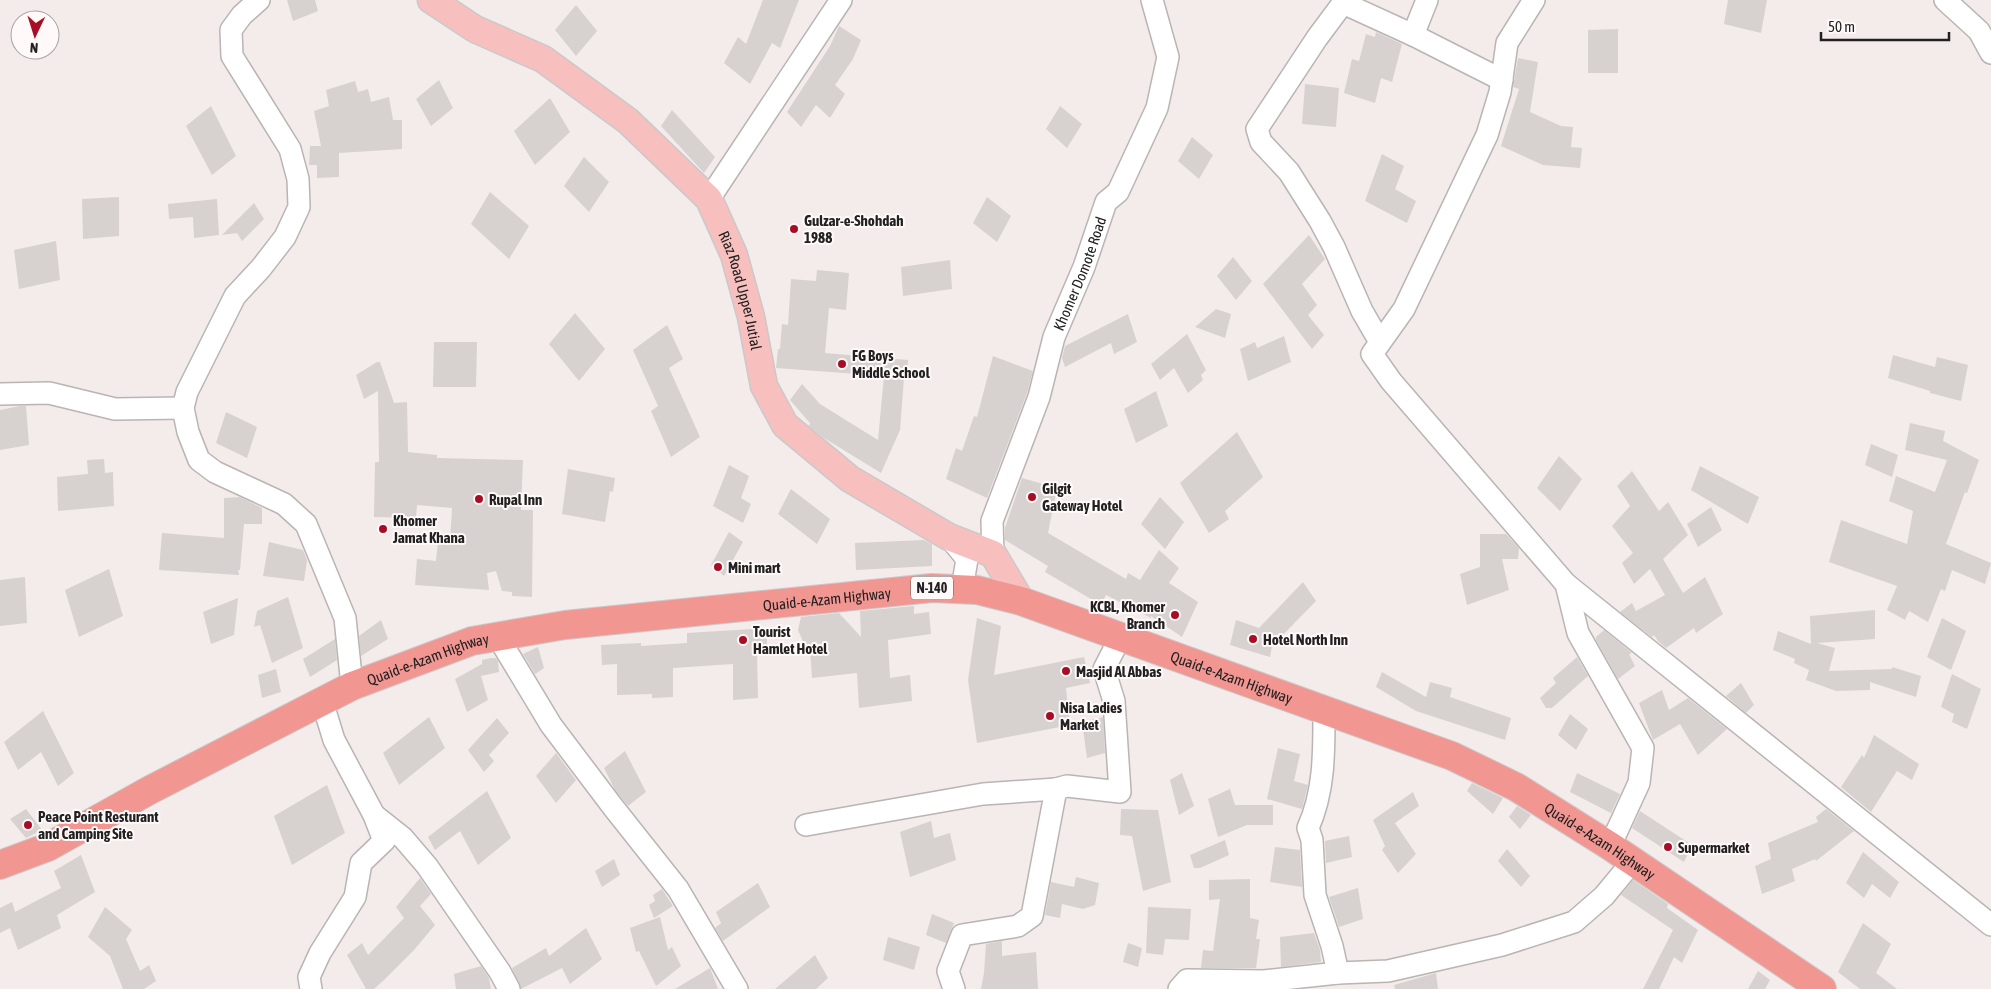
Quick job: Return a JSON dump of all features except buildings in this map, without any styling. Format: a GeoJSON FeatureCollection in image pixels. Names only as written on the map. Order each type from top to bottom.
{"type":"FeatureCollection","features":[{"type":"Feature","properties":{"kind":"highway","name":"Quaid-e-Azam Highway"},"geometry":{"type":"LineString","coordinates":[[0,866],[48,847],[150,790],[352,686],[472,641],[565,626],[750,606],[932,588],[977,590],[1021,601],[1324,709],[1452,756],[1516,786],[1633,861],[1822,989]]}},
{"type":"Feature","properties":{"kind":"main road","name":"Riaz Road Upper Jutial"},"geometry":{"type":"LineString","coordinates":[[431,0],[475,29],[543,59],[628,121],[709,198],[734,255],[751,318],[764,386],[785,425],[850,479],[949,536],[993,554]]}},
{"type":"Feature","properties":{"kind":"main road"},"geometry":{"type":"LineString","coordinates":[[993,554],[1021,601]]}},
{"type":"Feature","properties":{"kind":"street"},"geometry":{"type":"LineString","coordinates":[[259,0],[242,15],[231,30],[232,56],[290,149],[298,179],[299,207],[285,238],[261,268],[234,296],[187,392],[183,408],[188,432],[199,460],[215,472],[284,504],[306,524],[345,618],[352,686]]}},
{"type":"Feature","properties":{"kind":"street"},"geometry":{"type":"LineString","coordinates":[[709,198],[841,0]]}},
{"type":"Feature","properties":{"kind":"street","name":"Khomer Domote Road"},"geometry":{"type":"LineString","coordinates":[[993,554],[992,522],[1038,397],[1054,337],[1084,267],[1106,202],[1118,192],[1157,108],[1168,57],[1152,0]]}},
{"type":"Feature","properties":{"kind":"street"},"geometry":{"type":"LineString","coordinates":[[1413,35],[1427,0]]}},
{"type":"Feature","properties":{"kind":"street"},"geometry":{"type":"LineString","coordinates":[[1534,0],[1507,43],[1502,80],[1487,135],[1404,310],[1372,354],[1391,381],[1566,584],[1991,925]]}},
{"type":"Feature","properties":{"kind":"street"},"geometry":{"type":"LineString","coordinates":[[1945,0],[1979,31],[1991,53]]}},
{"type":"Feature","properties":{"kind":"street"},"geometry":{"type":"LineString","coordinates":[[1380,342],[1362,311],[1334,247],[1320,222],[1289,172],[1262,142],[1257,129],[1317,38],[1343,3],[1413,35],[1502,80]]}},
{"type":"Feature","properties":{"kind":"street"},"geometry":{"type":"LineString","coordinates":[[0,394],[49,393],[116,409],[183,408]]}},
{"type":"Feature","properties":{"kind":"street"},"geometry":{"type":"LineString","coordinates":[[949,536],[967,559],[962,589]]}},
{"type":"Feature","properties":{"kind":"street"},"geometry":{"type":"LineString","coordinates":[[1566,584],[1578,633],[1643,748],[1639,783],[1610,846]]}},
{"type":"Feature","properties":{"kind":"street"},"geometry":{"type":"LineString","coordinates":[[498,636],[551,725],[678,889],[738,989]]}},
{"type":"Feature","properties":{"kind":"street"},"geometry":{"type":"LineString","coordinates":[[806,825],[983,794],[1056,789],[1067,786],[1120,792],[1114,701],[1104,669],[1121,636]]}},
{"type":"Feature","properties":{"kind":"street"},"geometry":{"type":"LineString","coordinates":[[311,989],[309,977],[320,953],[355,897],[361,863],[384,841],[374,815],[334,740],[322,701]]}},
{"type":"Feature","properties":{"kind":"street"},"geometry":{"type":"LineString","coordinates":[[1324,709],[1324,765],[1317,808],[1308,828],[1312,840],[1315,895],[1332,946],[1338,973]]}},
{"type":"Feature","properties":{"kind":"street"},"geometry":{"type":"LineString","coordinates":[[954,989],[948,971],[962,936],[1018,926],[1032,916],[1056,789]]}},
{"type":"Feature","properties":{"kind":"street"},"geometry":{"type":"LineString","coordinates":[[374,815],[403,838],[427,866],[495,965],[509,989]]}},
{"type":"Feature","properties":{"kind":"street"},"geometry":{"type":"LineString","coordinates":[[1179,989],[1187,980],[1264,981],[1338,973],[1388,972],[1502,945],[1574,922],[1604,896],[1633,861]]}},
{"type":"Feature","properties":{"kind":"place","name":"Gulzar-e-Shohdah 1988"},"geometry":{"type":"Point","coordinates":[794,229]}},
{"type":"Feature","properties":{"kind":"place","name":"FG Boys Middle School"},"geometry":{"type":"Point","coordinates":[842,364]}},
{"type":"Feature","properties":{"kind":"place","name":"Gilgit Gateway Hotel"},"geometry":{"type":"Point","coordinates":[1032,497]}},
{"type":"Feature","properties":{"kind":"place","name":"Rupal Inn"},"geometry":{"type":"Point","coordinates":[479,499]}},
{"type":"Feature","properties":{"kind":"place","name":"Khomer Jamat Khana"},"geometry":{"type":"Point","coordinates":[383,529]}},
{"type":"Feature","properties":{"kind":"place","name":"Mini mart"},"geometry":{"type":"Point","coordinates":[718,567]}},
{"type":"Feature","properties":{"kind":"place","name":"KCBL, Khomer Branch"},"geometry":{"type":"Point","coordinates":[1175,615]}},
{"type":"Feature","properties":{"kind":"place","name":"Hotel North Inn"},"geometry":{"type":"Point","coordinates":[1253,639]}},
{"type":"Feature","properties":{"kind":"place","name":"Tourist Hamlet Hotel"},"geometry":{"type":"Point","coordinates":[743,640]}},
{"type":"Feature","properties":{"kind":"place","name":"Masjid Al Abbas"},"geometry":{"type":"Point","coordinates":[1066,671]}},
{"type":"Feature","properties":{"kind":"place","name":"Nisa Ladies Market"},"geometry":{"type":"Point","coordinates":[1050,716]}},
{"type":"Feature","properties":{"kind":"place","name":"Peace Point Resturant and Camping Site"},"geometry":{"type":"Point","coordinates":[28,825]}},
{"type":"Feature","properties":{"kind":"place","name":"Supermarket"},"geometry":{"type":"Point","coordinates":[1668,847]}}]}
